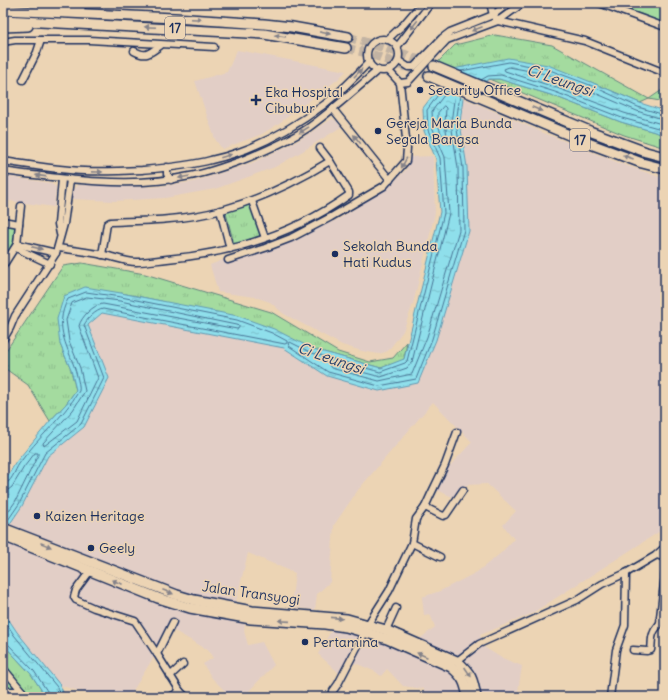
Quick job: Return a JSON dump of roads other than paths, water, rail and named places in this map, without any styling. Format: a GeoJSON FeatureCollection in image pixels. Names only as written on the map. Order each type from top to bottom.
{"type":"FeatureCollection","features":[{"type":"Feature","properties":{"kind":"highway"},"geometry":{"type":"LineString","coordinates":[[38,3],[174,18]]}},
{"type":"Feature","properties":{"kind":"highway","name":"17"},"geometry":{"type":"LineString","coordinates":[[3,10],[174,18],[292,27],[348,37]]}},
{"type":"Feature","properties":{"kind":"highway","name":"17"},"geometry":{"type":"LineString","coordinates":[[3,20],[264,34],[346,48]]}},
{"type":"Feature","properties":{"kind":"highway"},"geometry":{"type":"LineString","coordinates":[[3,27],[92,24]]}},
{"type":"Feature","properties":{"kind":"highway","name":"17"},"geometry":{"type":"LineString","coordinates":[[434,66],[592,132],[646,152],[665,157]]}},
{"type":"Feature","properties":{"kind":"highway","name":"17"},"geometry":{"type":"LineString","coordinates":[[429,76],[588,143],[642,163],[665,169]]}},
{"type":"Feature","properties":{"kind":"highway","name":"Jalan Transyogi"},"geometry":{"type":"LineString","coordinates":[[6,533],[90,571],[158,598],[190,608],[252,619],[348,619],[387,639],[451,667],[465,682],[468,697]]}},
{"type":"Feature","properties":{"kind":"highway","name":"Jalan Transyogi"},"geometry":{"type":"LineString","coordinates":[[6,533],[176,595],[252,611],[310,619]]}},
{"type":"Feature","properties":{"kind":"highway","name":"Jalan Transyogi"},"geometry":{"type":"LineString","coordinates":[[366,628],[386,630],[457,661],[466,668],[473,681],[476,697]]}},
{"type":"Feature","properties":{"kind":"street"},"geometry":{"type":"LineString","coordinates":[[387,40],[404,24],[422,3]]}},
{"type":"Feature","properties":{"kind":"street"},"geometry":{"type":"LineString","coordinates":[[397,47],[432,3]]}},
{"type":"Feature","properties":{"kind":"street"},"geometry":{"type":"LineString","coordinates":[[490,3],[493,15],[498,20],[585,41],[665,73]]}},
{"type":"Feature","properties":{"kind":"street"},"geometry":{"type":"LineString","coordinates":[[399,61],[408,68],[414,67],[442,38],[450,32],[493,15],[509,3]]}},
{"type":"Feature","properties":{"kind":"street"},"geometry":{"type":"LineString","coordinates":[[400,83],[408,82],[447,40],[498,20],[523,3]]}},
{"type":"Feature","properties":{"kind":"street"},"geometry":{"type":"LineString","coordinates":[[602,3],[617,3]]}},
{"type":"Feature","properties":{"kind":"street"},"geometry":{"type":"LineString","coordinates":[[602,3],[665,27]]}},
{"type":"Feature","properties":{"kind":"street"},"geometry":{"type":"LineString","coordinates":[[3,42],[15,40],[89,40],[160,47],[214,47]]}},
{"type":"Feature","properties":{"kind":"street"},"geometry":{"type":"LineString","coordinates":[[23,80],[37,52],[40,40]]}},
{"type":"Feature","properties":{"kind":"street"},"geometry":{"type":"LineString","coordinates":[[378,40],[387,40],[397,47],[399,61],[388,70],[378,70],[369,62],[368,54],[371,46],[378,40]]}},
{"type":"Feature","properties":{"kind":"street"},"geometry":{"type":"LineString","coordinates":[[134,51],[142,55],[146,55],[160,47]]}},
{"type":"Feature","properties":{"kind":"street"},"geometry":{"type":"LineString","coordinates":[[3,161],[40,167],[110,172],[152,169],[212,160],[243,150],[291,127],[324,104],[369,62]]}},
{"type":"Feature","properties":{"kind":"street"},"geometry":{"type":"LineString","coordinates":[[3,171],[70,180],[154,181],[171,180],[215,170],[266,151],[307,129],[333,109],[378,70]]}},
{"type":"Feature","properties":{"kind":"street"},"geometry":{"type":"LineString","coordinates":[[228,260],[291,238],[384,186],[404,165],[407,158],[400,83],[388,70]]}},
{"type":"Feature","properties":{"kind":"street"},"geometry":{"type":"LineString","coordinates":[[333,109],[390,180]]}},
{"type":"Feature","properties":{"kind":"street"},"geometry":{"type":"LineString","coordinates":[[16,246],[102,255],[137,262],[189,257],[230,249],[265,238],[308,220],[349,195],[349,192],[330,161],[320,148]]}},
{"type":"Feature","properties":{"kind":"street"},"geometry":{"type":"LineString","coordinates":[[102,255],[107,224],[110,222],[150,221],[220,210],[252,201],[298,180],[330,161]]}},
{"type":"Feature","properties":{"kind":"street"},"geometry":{"type":"LineString","coordinates":[[167,167],[167,174],[171,180]]}},
{"type":"Feature","properties":{"kind":"street"},"geometry":{"type":"LineString","coordinates":[[152,169],[158,174],[154,181]]}},
{"type":"Feature","properties":{"kind":"street"},"geometry":{"type":"LineString","coordinates":[[60,234],[58,224],[62,179]]}},
{"type":"Feature","properties":{"kind":"street"},"geometry":{"type":"LineString","coordinates":[[3,340],[15,316],[50,264],[57,250],[67,208],[70,180]]}},
{"type":"Feature","properties":{"kind":"street"},"geometry":{"type":"LineString","coordinates":[[252,201],[265,238]]}},
{"type":"Feature","properties":{"kind":"street"},"geometry":{"type":"LineString","coordinates":[[3,266],[16,246],[21,206]]}},
{"type":"Feature","properties":{"kind":"street"},"geometry":{"type":"LineString","coordinates":[[59,207],[67,208]]}},
{"type":"Feature","properties":{"kind":"street"},"geometry":{"type":"LineString","coordinates":[[220,210],[230,249]]}},
{"type":"Feature","properties":{"kind":"street"},"geometry":{"type":"LineString","coordinates":[[3,221],[19,224]]}},
{"type":"Feature","properties":{"kind":"street"},"geometry":{"type":"LineString","coordinates":[[16,246],[50,264]]}},
{"type":"Feature","properties":{"kind":"street"},"geometry":{"type":"LineString","coordinates":[[332,697],[333,691],[366,628],[389,591],[412,543],[416,519],[425,507],[445,465],[457,432]]}},
{"type":"Feature","properties":{"kind":"street"},"geometry":{"type":"LineString","coordinates":[[425,507],[444,516],[462,490]]}},
{"type":"Feature","properties":{"kind":"street"},"geometry":{"type":"LineString","coordinates":[[412,543],[440,557]]}},
{"type":"Feature","properties":{"kind":"street"},"geometry":{"type":"LineString","coordinates":[[457,661],[479,644],[568,605],[609,580],[626,573],[656,555],[665,547]]}},
{"type":"Feature","properties":{"kind":"street"},"geometry":{"type":"LineString","coordinates":[[656,555],[665,558]]}},
{"type":"Feature","properties":{"kind":"street"},"geometry":{"type":"LineString","coordinates":[[90,571],[76,590],[74,596],[76,600],[135,621],[158,654],[180,691],[186,697]]}},
{"type":"Feature","properties":{"kind":"street"},"geometry":{"type":"LineString","coordinates":[[610,697],[616,650],[625,625],[626,573]]}},
{"type":"Feature","properties":{"kind":"street"},"geometry":{"type":"LineString","coordinates":[[633,650],[651,650],[652,634],[655,629],[660,626],[661,621],[660,617],[665,575]]}},
{"type":"Feature","properties":{"kind":"street"},"geometry":{"type":"LineString","coordinates":[[386,630],[396,608]]}},
{"type":"Feature","properties":{"kind":"street"},"geometry":{"type":"LineString","coordinates":[[158,654],[173,622]]}},
{"type":"Feature","properties":{"kind":"street"},"geometry":{"type":"LineString","coordinates":[[170,676],[183,664]]}},
{"type":"Feature","properties":{"kind":"street"},"geometry":{"type":"LineString","coordinates":[[3,668],[23,694]]}},
{"type":"Feature","properties":{"kind":"street"},"geometry":{"type":"LineString","coordinates":[[3,691],[23,694]]}},
{"type":"Feature","properties":{"kind":"street"},"geometry":{"type":"LineString","coordinates":[[170,697],[180,691]]}},
{"type":"Feature","properties":{"kind":"water","name":"Ci Leungsi"},"geometry":{"type":"Polygon","coordinates":[[[508,58],[548,65],[640,103],[665,111],[665,135],[621,122],[554,96],[499,79],[489,79],[463,98],[460,123],[467,167],[469,231],[436,340],[418,383],[379,391],[327,376],[284,348],[102,313],[88,325],[109,378],[84,427],[48,456],[22,506],[3,534],[3,484],[16,462],[66,404],[76,390],[71,370],[60,344],[57,319],[64,296],[85,287],[121,293],[238,316],[274,329],[313,349],[381,368],[404,359],[440,212],[436,159],[424,131],[423,108],[453,69],[508,58]]]}},
{"type":"Feature","properties":{"kind":"water"},"geometry":{"type":"Polygon","coordinates":[[[3,611],[17,632],[60,685],[65,697],[46,697],[31,674],[3,644],[3,611]]]}},
{"type":"Feature","properties":{"kind":"tunnel"},"geometry":{"type":"LineString","coordinates":[[348,37],[404,54],[434,66]]}},
{"type":"Feature","properties":{"kind":"tunnel"},"geometry":{"type":"LineString","coordinates":[[346,48],[371,54],[429,76]]}},
{"type":"Feature","properties":{"kind":"place","name":"Security Office"},"geometry":{"type":"Point","coordinates":[420,90]}},
{"type":"Feature","properties":{"kind":"place","name":"Eka Hospital Cibubur"},"geometry":{"type":"Point","coordinates":[256,100]}},
{"type":"Feature","properties":{"kind":"place","name":"Gereja Maria Bunda Segala Bangsa"},"geometry":{"type":"Point","coordinates":[378,131]}},
{"type":"Feature","properties":{"kind":"place","name":"Sekolah Bunda Hati Kudus"},"geometry":{"type":"Point","coordinates":[335,254]}},
{"type":"Feature","properties":{"kind":"place","name":"Kaizen Heritage"},"geometry":{"type":"Point","coordinates":[37,516]}},
{"type":"Feature","properties":{"kind":"place","name":"Geely"},"geometry":{"type":"Point","coordinates":[91,548]}},
{"type":"Feature","properties":{"kind":"place","name":"Pertamina"},"geometry":{"type":"Point","coordinates":[305,642]}}]}
